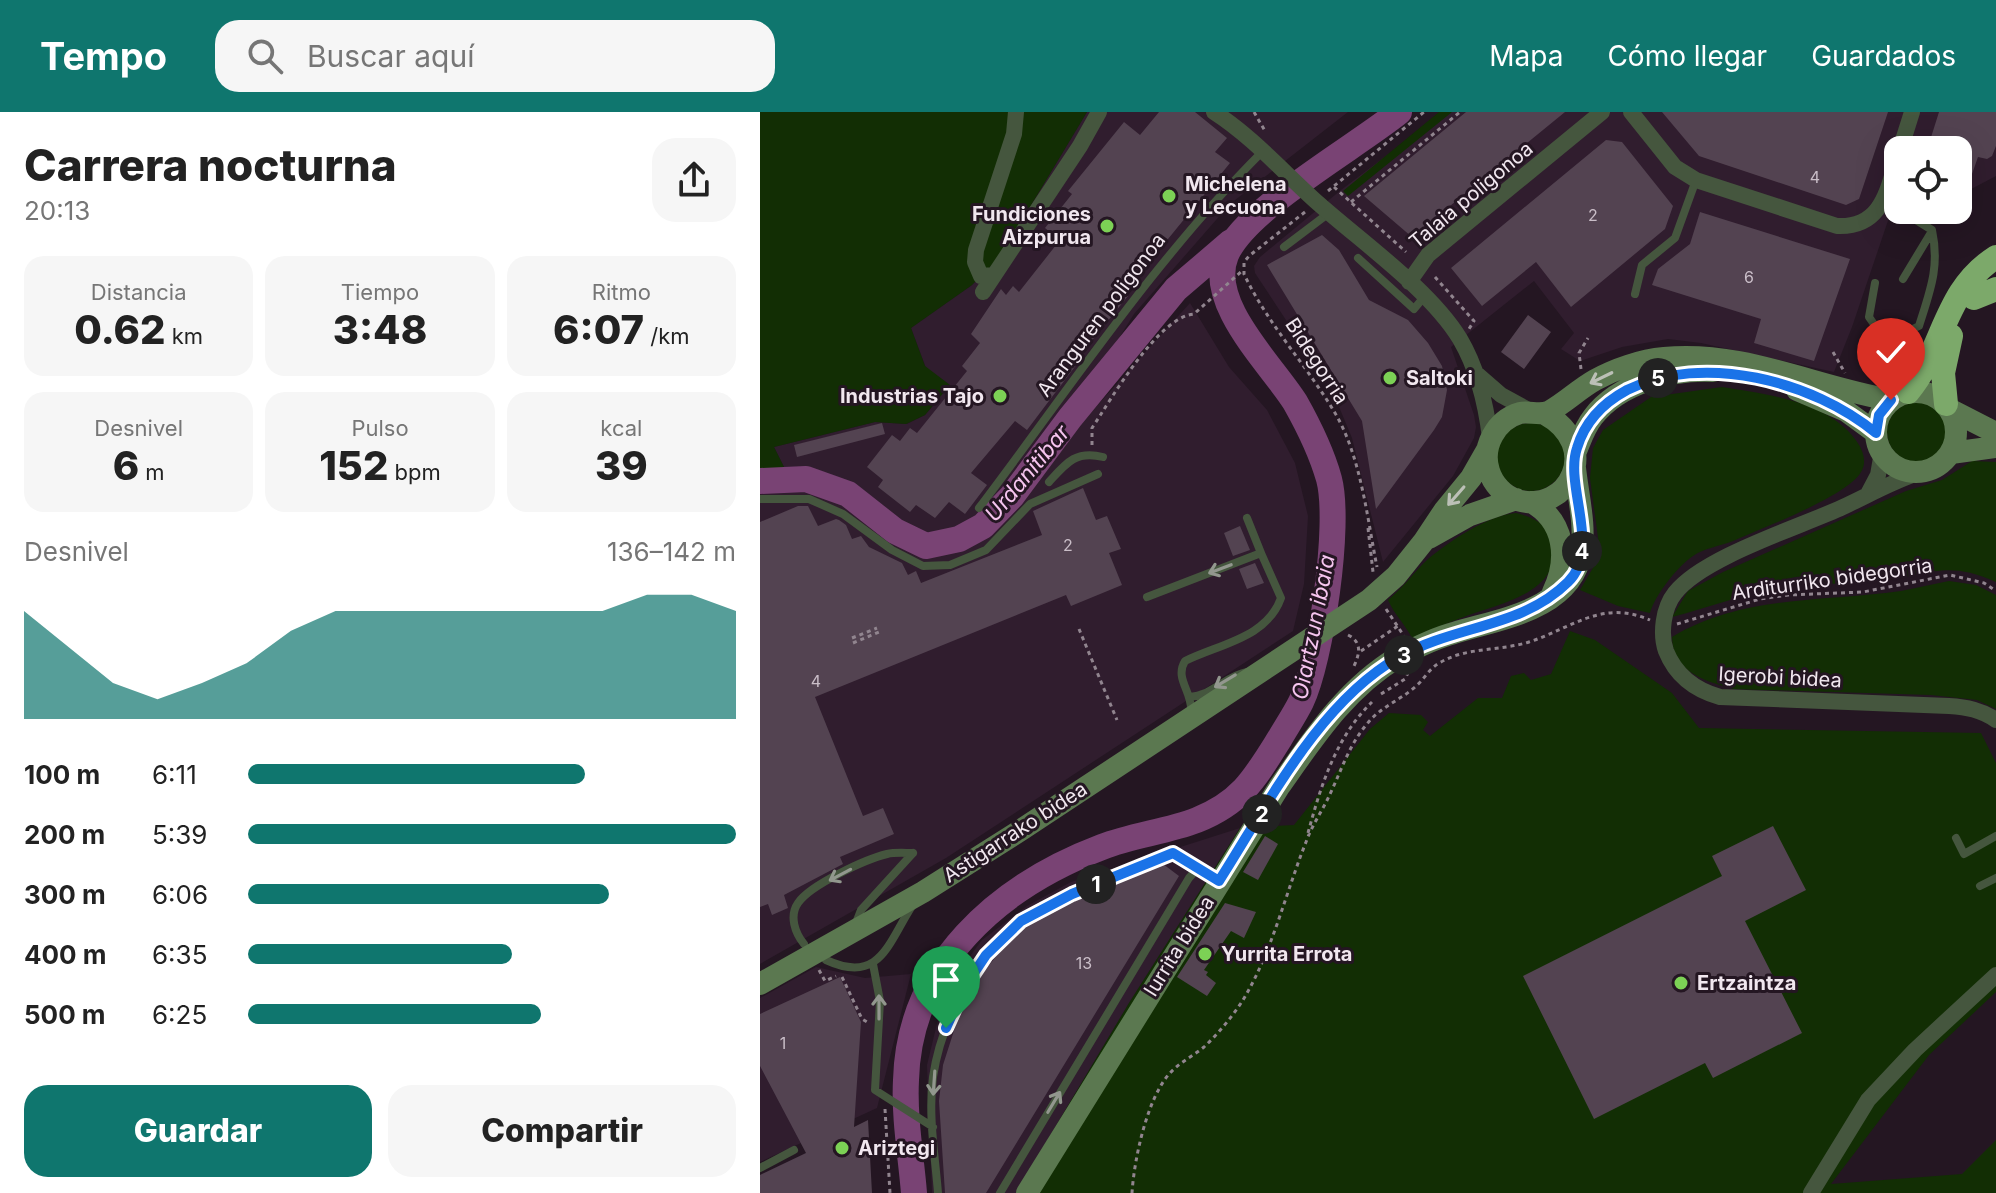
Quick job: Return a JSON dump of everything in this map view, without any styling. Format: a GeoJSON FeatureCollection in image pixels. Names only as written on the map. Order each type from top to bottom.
{"type":"FeatureCollection","features":[{"type":"Feature","properties":{"kind":"highway"},"geometry":{"type":"LineString","coordinates":[[1900,396],[1921,374],[1956,296],[1976,272],[1996,257]]}},
{"type":"Feature","properties":{"kind":"highway"},"geometry":{"type":"LineString","coordinates":[[1948,407],[1943,377],[1953,331],[1985,294],[1996,276]]}},
{"type":"Feature","properties":{"kind":"main road"},"geometry":{"type":"LineString","coordinates":[[1424,541],[1471,478],[1507,419],[1538,413],[1596,379],[1633,365],[1665,358],[1707,357],[1746,363],[1900,396],[1929,393],[1996,433]]}},
{"type":"Feature","properties":{"kind":"main road"},"geometry":{"type":"LineString","coordinates":[[1424,541],[1470,515],[1523,501],[1545,500],[1558,493],[1569,482],[1593,416],[1611,400],[1650,380],[1695,371],[1732,374],[1789,387],[1846,411],[1879,443],[1894,466],[1921,472],[1938,466],[1951,453],[1957,427],[1948,407]]}},
{"type":"Feature","properties":{"kind":"main road"},"geometry":{"type":"LineString","coordinates":[[1879,443],[1879,415],[1900,396]]}},
{"type":"Feature","properties":{"kind":"main road"},"geometry":{"type":"LineString","coordinates":[[1538,413],[1559,422],[1570,435],[1575,459]]}},
{"type":"Feature","properties":{"kind":"main road"},"geometry":{"type":"LineString","coordinates":[[1489,444],[1490,474],[1496,485],[1549,516],[1559,533],[1563,553],[1560,578],[1550,597]]}},
{"type":"Feature","properties":{"kind":"main road"},"geometry":{"type":"LineString","coordinates":[[1951,453],[1996,447]]}},
{"type":"Feature","properties":{"kind":"main road","name":"Iurrita bidea"},"geometry":{"type":"LineString","coordinates":[[1027,1193],[1219,881],[1317,733],[1356,690],[1387,665],[1451,634],[1521,615],[1571,580],[1582,550],[1575,459]]}},
{"type":"Feature","properties":{"kind":"main road","name":"Astigarrako bidea"},"geometry":{"type":"LineString","coordinates":[[760,984],[923,892],[1293,650],[1382,589],[1424,541]]}},
{"type":"Feature","properties":{"kind":"street"},"geometry":{"type":"LineString","coordinates":[[994,275],[981,276],[978,272],[976,250],[1014,134],[1016,112]]}},
{"type":"Feature","properties":{"kind":"street"},"geometry":{"type":"LineString","coordinates":[[983,292],[1080,146],[1099,112]]}},
{"type":"Feature","properties":{"kind":"street"},"geometry":{"type":"LineString","coordinates":[[1214,112],[1234,118],[1262,152],[1409,282],[1453,329],[1474,371],[1485,404],[1489,444]]}},
{"type":"Feature","properties":{"kind":"street","name":"Talaia poligonoa"},"geometry":{"type":"LineString","coordinates":[[1409,282],[1428,255],[1602,112]]}},
{"type":"Feature","properties":{"kind":"street"},"geometry":{"type":"LineString","coordinates":[[1631,112],[1675,167],[1696,180],[1837,226],[1851,227],[1862,223],[1876,213],[1884,198]]}},
{"type":"Feature","properties":{"kind":"street"},"geometry":{"type":"LineString","coordinates":[[1904,136],[1912,112]]}},
{"type":"Feature","properties":{"kind":"street"},"geometry":{"type":"LineString","coordinates":[[1474,371],[1501,395],[1538,413]]}},
{"type":"Feature","properties":{"kind":"street"},"geometry":{"type":"LineString","coordinates":[[1868,494],[1878,475],[1879,443]]}},
{"type":"Feature","properties":{"kind":"street","name":"Igerobi bidea"},"geometry":{"type":"LineString","coordinates":[[1921,472],[1726,557],[1685,583],[1667,607],[1663,642],[1673,667],[1694,686],[1720,697],[1959,706],[1984,712],[1996,720]]}},
{"type":"Feature","properties":{"kind":"street"},"geometry":{"type":"LineString","coordinates":[[1811,1193],[1868,1100],[1915,1050],[1996,975]]}},
{"type":"Feature","properties":{"kind":"lane","name":"Aranguren poligonoa"},"geometry":{"type":"LineString","coordinates":[[979,508],[1130,307],[1219,195],[1262,152]]}},
{"type":"Feature","properties":{"kind":"lane"},"geometry":{"type":"LineString","coordinates":[[1635,294],[1642,265],[1675,238],[1696,180]]}},
{"type":"Feature","properties":{"kind":"lane"},"geometry":{"type":"LineString","coordinates":[[1875,283],[1869,317],[1878,330],[1902,334],[1919,326],[1935,274],[1937,252],[1932,230],[1905,213],[1882,204]]}},
{"type":"Feature","properties":{"kind":"lane"},"geometry":{"type":"LineString","coordinates":[[1284,247],[1329,213]]}},
{"type":"Feature","properties":{"kind":"lane"},"geometry":{"type":"LineString","coordinates":[[1903,279],[1932,230]]}},
{"type":"Feature","properties":{"kind":"lane"},"geometry":{"type":"LineString","coordinates":[[1358,258],[1414,309],[1424,297]]}},
{"type":"Feature","properties":{"kind":"lane"},"geometry":{"type":"LineString","coordinates":[[1049,482],[1071,458],[1085,454],[1098,456]]}},
{"type":"Feature","properties":{"kind":"lane"},"geometry":{"type":"LineString","coordinates":[[760,499],[809,499],[843,514],[892,550],[923,566],[950,565],[986,550],[1030,504],[1098,474]]}},
{"type":"Feature","properties":{"kind":"lane"},"geometry":{"type":"LineString","coordinates":[[1187,720],[1191,708],[1180,668],[1185,661],[1257,630],[1277,610],[1281,598],[1247,518]]}},
{"type":"Feature","properties":{"kind":"lane"},"geometry":{"type":"LineString","coordinates":[[1147,597],[1261,553]]}},
{"type":"Feature","properties":{"kind":"lane"},"geometry":{"type":"LineString","coordinates":[[1189,696],[1199,697],[1235,674],[1263,669]]}},
{"type":"Feature","properties":{"kind":"lane"},"geometry":{"type":"LineString","coordinates":[[1956,838],[1964,854],[1996,836]]}},
{"type":"Feature","properties":{"kind":"lane"},"geometry":{"type":"LineString","coordinates":[[804,944],[796,934],[794,921],[796,905],[808,892],[862,863],[889,853],[913,853],[861,910],[853,932]]}},
{"type":"Feature","properties":{"kind":"lane"},"geometry":{"type":"LineString","coordinates":[[938,1193],[933,1077],[946,1028],[964,988],[986,955],[1021,921],[1072,894],[1173,853],[1219,881]]}},
{"type":"Feature","properties":{"kind":"lane"},"geometry":{"type":"LineString","coordinates":[[1000,1193],[1138,960],[1198,868]]}},
{"type":"Feature","properties":{"kind":"lane"},"geometry":{"type":"LineString","coordinates":[[1980,886],[1996,878]]}},
{"type":"Feature","properties":{"kind":"lane"},"geometry":{"type":"LineString","coordinates":[[826,960],[851,968],[873,964],[881,958],[923,892]]}},
{"type":"Feature","properties":{"kind":"lane"},"geometry":{"type":"LineString","coordinates":[[873,964],[880,1001],[875,1090],[933,1127]]}},
{"type":"Feature","properties":{"kind":"lane"},"geometry":{"type":"LineString","coordinates":[[1042,1122],[1062,1135]]}},
{"type":"Feature","properties":{"kind":"lane"},"geometry":{"type":"LineString","coordinates":[[760,1168],[794,1150]]}},
{"type":"Feature","properties":{"kind":"path"},"geometry":{"type":"LineString","coordinates":[[1098,456],[1092,428],[1166,328],[1194,314],[1243,270],[1249,256],[1424,112]]}},
{"type":"Feature","properties":{"kind":"path"},"geometry":{"type":"LineString","coordinates":[[1351,202],[1460,112]]}},
{"type":"Feature","properties":{"kind":"path"},"geometry":{"type":"LineString","coordinates":[[1333,186],[1406,252]]}},
{"type":"Feature","properties":{"kind":"path","name":"Bidegorria"},"geometry":{"type":"LineString","coordinates":[[1243,270],[1247,281],[1336,415],[1349,444],[1377,567]]}},
{"type":"Feature","properties":{"kind":"path"},"geometry":{"type":"LineString","coordinates":[[1581,373],[1579,353],[1588,338]]}},
{"type":"Feature","properties":{"kind":"path"},"geometry":{"type":"LineString","coordinates":[[1833,352],[1847,381]]}},
{"type":"Feature","properties":{"kind":"path"},"geometry":{"type":"LineString","coordinates":[[1368,524],[1367,537],[1375,581]]}},
{"type":"Feature","properties":{"kind":"path","name":"Arditurriko bidegorria"},"geometry":{"type":"LineString","coordinates":[[1671,625],[1760,599],[1863,592],[1950,575],[1984,583],[1996,591]]}},
{"type":"Feature","properties":{"kind":"path"},"geometry":{"type":"LineString","coordinates":[[1385,605],[1406,640]]}},
{"type":"Feature","properties":{"kind":"path"},"geometry":{"type":"LineString","coordinates":[[1307,839],[1362,730],[1378,711],[1416,687],[1442,661],[1476,651],[1526,643],[1598,614],[1631,614],[1652,622]]}},
{"type":"Feature","properties":{"kind":"path"},"geometry":{"type":"LineString","coordinates":[[1359,652],[1398,626]]}},
{"type":"Feature","properties":{"kind":"path"},"geometry":{"type":"LineString","coordinates":[[1079,629],[1117,720]]}},
{"type":"Feature","properties":{"kind":"path"},"geometry":{"type":"LineString","coordinates":[[852,640],[878,630]]}},
{"type":"Feature","properties":{"kind":"path"},"geometry":{"type":"LineString","coordinates":[[1132,1193],[1133,1174],[1154,1099],[1168,1074],[1203,1048],[1222,1028],[1242,1000],[1264,958],[1307,839],[1316,803],[1342,738],[1377,697],[1410,674],[1411,665]]}},
{"type":"Feature","properties":{"kind":"path"},"geometry":{"type":"LineString","coordinates":[[818,968],[825,981]]}},
{"type":"Feature","properties":{"kind":"path"},"geometry":{"type":"LineString","coordinates":[[887,1097],[890,1193]]}},
{"type":"Feature","properties":{"kind":"shaded area"},"geometry":{"type":"Polygon","coordinates":[[[1087,112],[1348,112],[1230,204],[1134,314],[1106,359],[1052,431],[995,505],[977,523],[938,538],[922,536],[828,473],[785,469],[774,447],[875,422],[907,424],[925,415],[938,400],[911,328],[972,285],[1000,257],[1087,112]]]}},
{"type":"Feature","properties":{"kind":"shaded area"},"geometry":{"type":"Polygon","coordinates":[[[1444,112],[1996,112],[1996,176],[1972,189],[1972,136],[1884,136],[1884,224],[1887,224],[1834,372],[1701,343],[1668,339],[1622,347],[1580,361],[1561,349],[1574,333],[1534,281],[1451,347],[1474,415],[1474,438],[1453,476],[1383,562],[1352,438],[1332,390],[1255,273],[1254,266],[1260,257],[1341,190],[1444,112]]]}},
{"type":"Feature","properties":{"kind":"shaded area"},"geometry":{"type":"Polygon","coordinates":[[[1190,303],[1229,367],[1267,410],[1295,463],[1308,516],[1304,584],[1293,631],[946,858],[760,964],[760,488],[791,486],[816,489],[834,496],[904,546],[925,553],[941,555],[969,546],[995,527],[1067,439],[1190,303]]]}},
{"type":"Feature","properties":{"kind":"shaded area"},"geometry":{"type":"Polygon","coordinates":[[[1240,828],[1129,1003],[1016,1193],[932,1193],[927,1065],[942,1003],[982,940],[1027,906],[1071,882],[1240,828]]]}},
{"type":"Feature","properties":{"kind":"shaded area"},"geometry":{"type":"Polygon","coordinates":[[[816,967],[865,978],[911,974],[877,1108],[760,1162],[760,998],[816,967]]]}},
{"type":"Feature","properties":{"kind":"green space"},"geometry":{"type":"Polygon","coordinates":[[[760,112],[1087,112],[1000,257],[972,285],[911,328],[925,366],[950,385],[925,415],[906,424],[875,422],[774,447],[785,469],[760,471],[760,112]]]}},
{"type":"Feature","properties":{"kind":"green space"},"geometry":{"type":"Polygon","coordinates":[[[1439,112],[1452,112],[1348,196],[1343,191],[1439,112]]]}},
{"type":"Feature","properties":{"kind":"green space"},"geometry":{"type":"Polygon","coordinates":[[[1722,387],[1794,401],[1829,416],[1843,426],[1860,446],[1864,459],[1861,472],[1839,491],[1802,511],[1693,556],[1667,582],[1650,613],[1618,606],[1580,590],[1594,566],[1599,545],[1590,478],[1593,448],[1603,430],[1651,397],[1722,387]]]}},
{"type":"Feature","properties":{"kind":"green space"},"geometry":{"type":"Polygon","coordinates":[[[1917,402],[1938,411],[1947,432],[1938,453],[1917,462],[1896,453],[1887,432],[1896,411],[1917,402]]]}},
{"type":"Feature","properties":{"kind":"green space"},"geometry":{"type":"Polygon","coordinates":[[[1538,423],[1559,438],[1565,457],[1563,470],[1555,481],[1538,491],[1524,491],[1507,481],[1499,470],[1497,450],[1507,433],[1518,425],[1538,423]]]}},
{"type":"Feature","properties":{"kind":"green space"},"geometry":{"type":"Polygon","coordinates":[[[1972,461],[1996,462],[1996,582],[1952,570],[1870,582],[1792,586],[1672,617],[1688,591],[1723,572],[1906,491],[1942,480],[1972,461]]]}},
{"type":"Feature","properties":{"kind":"green space"},"geometry":{"type":"Polygon","coordinates":[[[1516,513],[1539,522],[1551,536],[1554,559],[1540,583],[1513,600],[1412,638],[1388,600],[1447,544],[1494,518],[1516,513]]]}},
{"type":"Feature","properties":{"kind":"green space"},"geometry":{"type":"Polygon","coordinates":[[[1949,581],[1976,585],[1996,595],[1996,709],[1977,700],[1931,695],[1734,689],[1693,674],[1684,667],[1674,649],[1672,637],[1699,623],[1754,607],[1901,591],[1949,581]]]}},
{"type":"Feature","properties":{"kind":"green space"},"geometry":{"type":"Polygon","coordinates":[[[1570,631],[1595,640],[1672,693],[1699,728],[1981,733],[1996,763],[1996,992],[1929,1055],[1831,1184],[1962,1174],[1996,1140],[1996,1193],[1016,1193],[1129,1003],[1240,828],[1294,825],[1370,729],[1389,713],[1421,715],[1428,722],[1423,730],[1430,736],[1478,698],[1502,698],[1511,676],[1524,673],[1531,680],[1551,674],[1570,631]]]}},
{"type":"Feature","properties":{"kind":"building"},"geometry":{"type":"Polygon","coordinates":[[[1159,112],[1195,112],[1227,138],[1215,152],[1230,163],[1124,293],[1128,296],[1081,354],[1083,356],[1027,430],[1015,421],[971,473],[987,485],[965,514],[949,502],[935,518],[916,505],[910,512],[878,487],[883,480],[867,467],[892,435],[900,441],[910,428],[917,433],[967,371],[962,366],[980,343],[971,334],[1001,289],[1006,295],[1013,286],[1019,292],[1060,240],[1045,228],[1072,194],[1068,191],[1124,122],[1140,135],[1159,112]]]}},
{"type":"Feature","properties":{"kind":"building"},"geometry":{"type":"Polygon","coordinates":[[[1466,112],[1565,112],[1412,237],[1364,196],[1466,112]]]}},
{"type":"Feature","properties":{"kind":"building"},"geometry":{"type":"Polygon","coordinates":[[[1662,112],[1888,112],[1859,199],[1846,205],[1699,156],[1662,112]]]}},
{"type":"Feature","properties":{"kind":"building"},"geometry":{"type":"Polygon","coordinates":[[[1939,112],[1996,112],[1996,146],[1992,156],[1987,159],[1978,157],[1972,174],[1972,136],[1931,136],[1939,112]]]}},
{"type":"Feature","properties":{"kind":"building"},"geometry":{"type":"Polygon","coordinates":[[[1606,140],[1622,142],[1673,206],[1665,229],[1571,307],[1536,262],[1482,306],[1451,268],[1606,140]]]}},
{"type":"Feature","properties":{"kind":"building"},"geometry":{"type":"Polygon","coordinates":[[[1700,212],[1850,259],[1814,361],[1754,343],[1761,319],[1652,285],[1658,269],[1690,244],[1700,212]]]}},
{"type":"Feature","properties":{"kind":"building","name":"Saltoki"},"geometry":{"type":"Polygon","coordinates":[[[1322,235],[1339,250],[1369,300],[1408,320],[1428,343],[1442,366],[1447,390],[1442,417],[1376,509],[1362,421],[1267,265],[1322,235]]]}},
{"type":"Feature","properties":{"kind":"building"},"geometry":{"type":"Polygon","coordinates":[[[1528,315],[1551,332],[1524,369],[1501,352],[1528,315]]]}},
{"type":"Feature","properties":{"kind":"building"},"geometry":{"type":"Polygon","coordinates":[[[882,423],[885,434],[797,457],[794,445],[882,423]]]}},
{"type":"Feature","properties":{"kind":"building"},"geometry":{"type":"Polygon","coordinates":[[[1083,488],[1096,520],[1107,516],[1121,549],[1109,553],[1122,585],[1071,606],[1066,595],[815,697],[863,816],[883,808],[894,834],[840,857],[843,864],[784,895],[788,908],[772,915],[768,904],[760,907],[760,522],[798,506],[808,506],[818,526],[839,520],[846,525],[852,539],[861,536],[869,547],[902,563],[908,575],[916,571],[921,583],[1042,535],[1033,511],[1083,488]]]}},
{"type":"Feature","properties":{"kind":"building"},"geometry":{"type":"Polygon","coordinates":[[[1240,526],[1250,550],[1233,556],[1224,533],[1240,526]]]}},
{"type":"Feature","properties":{"kind":"building"},"geometry":{"type":"Polygon","coordinates":[[[1255,563],[1264,583],[1247,589],[1239,569],[1255,563]]]}},
{"type":"Feature","properties":{"kind":"building"},"geometry":{"type":"Polygon","coordinates":[[[1773,826],[1806,890],[1745,921],[1802,1033],[1713,1078],[1705,1063],[1594,1119],[1523,976],[1722,876],[1712,856],[1773,826]]]}},
{"type":"Feature","properties":{"kind":"building"},"geometry":{"type":"Polygon","coordinates":[[[1265,836],[1278,844],[1258,880],[1243,872],[1265,836]]]}},
{"type":"Feature","properties":{"kind":"building"},"geometry":{"type":"Polygon","coordinates":[[[1163,864],[1179,876],[986,1193],[945,1193],[939,1101],[943,1065],[959,1015],[982,974],[1010,939],[1038,918],[1163,864]]]}},
{"type":"Feature","properties":{"kind":"building"},"geometry":{"type":"Polygon","coordinates":[[[1225,903],[1256,912],[1244,938],[1231,931],[1204,970],[1216,983],[1207,996],[1177,977],[1225,903]]]}},
{"type":"Feature","properties":{"kind":"building"},"geometry":{"type":"Polygon","coordinates":[[[840,977],[861,1022],[854,1127],[868,1120],[872,1193],[760,1193],[760,1175],[806,1153],[760,1066],[760,1014],[840,977]]]}},
{"type":"Feature","properties":{"kind":"waterway","name":"Oiartzun ibaia"},"geometry":{"type":"LineString","coordinates":[[914,1193],[906,1094],[911,1038],[923,1000],[942,966],[966,935],[996,907],[1064,863],[1113,843],[1197,820],[1225,805],[1255,777],[1301,702],[1316,656],[1327,592],[1332,527],[1329,479],[1295,402],[1233,313],[1222,274],[1226,255],[1237,237],[1255,218],[1399,112]]}},
{"type":"Feature","properties":{"kind":"waterway","name":"Urdanitibar"},"geometry":{"type":"LineString","coordinates":[[760,481],[806,479],[848,494],[895,531],[926,546],[959,539],[983,526],[1012,496],[1070,418],[1176,289],[1231,242]]}},
{"type":"Feature","properties":{"kind":"place","name":"Michelena y Lecuona"},"geometry":{"type":"Point","coordinates":[1169,196]}},
{"type":"Feature","properties":{"kind":"place","name":"Fundiciones Aizpurua"},"geometry":{"type":"Point","coordinates":[1107,226]}},
{"type":"Feature","properties":{"kind":"place","name":"Saltoki"},"geometry":{"type":"Point","coordinates":[1390,378]}},
{"type":"Feature","properties":{"kind":"place","name":"Industrias Tajo"},"geometry":{"type":"Point","coordinates":[1000,396]}},
{"type":"Feature","properties":{"kind":"place","name":"Yurrita Errota"},"geometry":{"type":"Point","coordinates":[1205,954]}},
{"type":"Feature","properties":{"kind":"place","name":"Ertzaintza"},"geometry":{"type":"Point","coordinates":[1681,983]}},
{"type":"Feature","properties":{"kind":"place","name":"Ariztegi"},"geometry":{"type":"Point","coordinates":[842,1148]}},
{"type":"Feature","properties":{"kind":"route"},"geometry":{"type":"LineString","coordinates":[[946,1028],[964,988],[986,955],[1021,921],[1072,894],[1173,853],[1219,881],[1317,733],[1356,690],[1397,658],[1451,634],[1521,615],[1571,580],[1582,550],[1576,451],[1593,416],[1611,400],[1650,380],[1710,371],[1789,387],[1824,400],[1846,411],[1876,433],[1879,415],[1891,400]]}}]}
